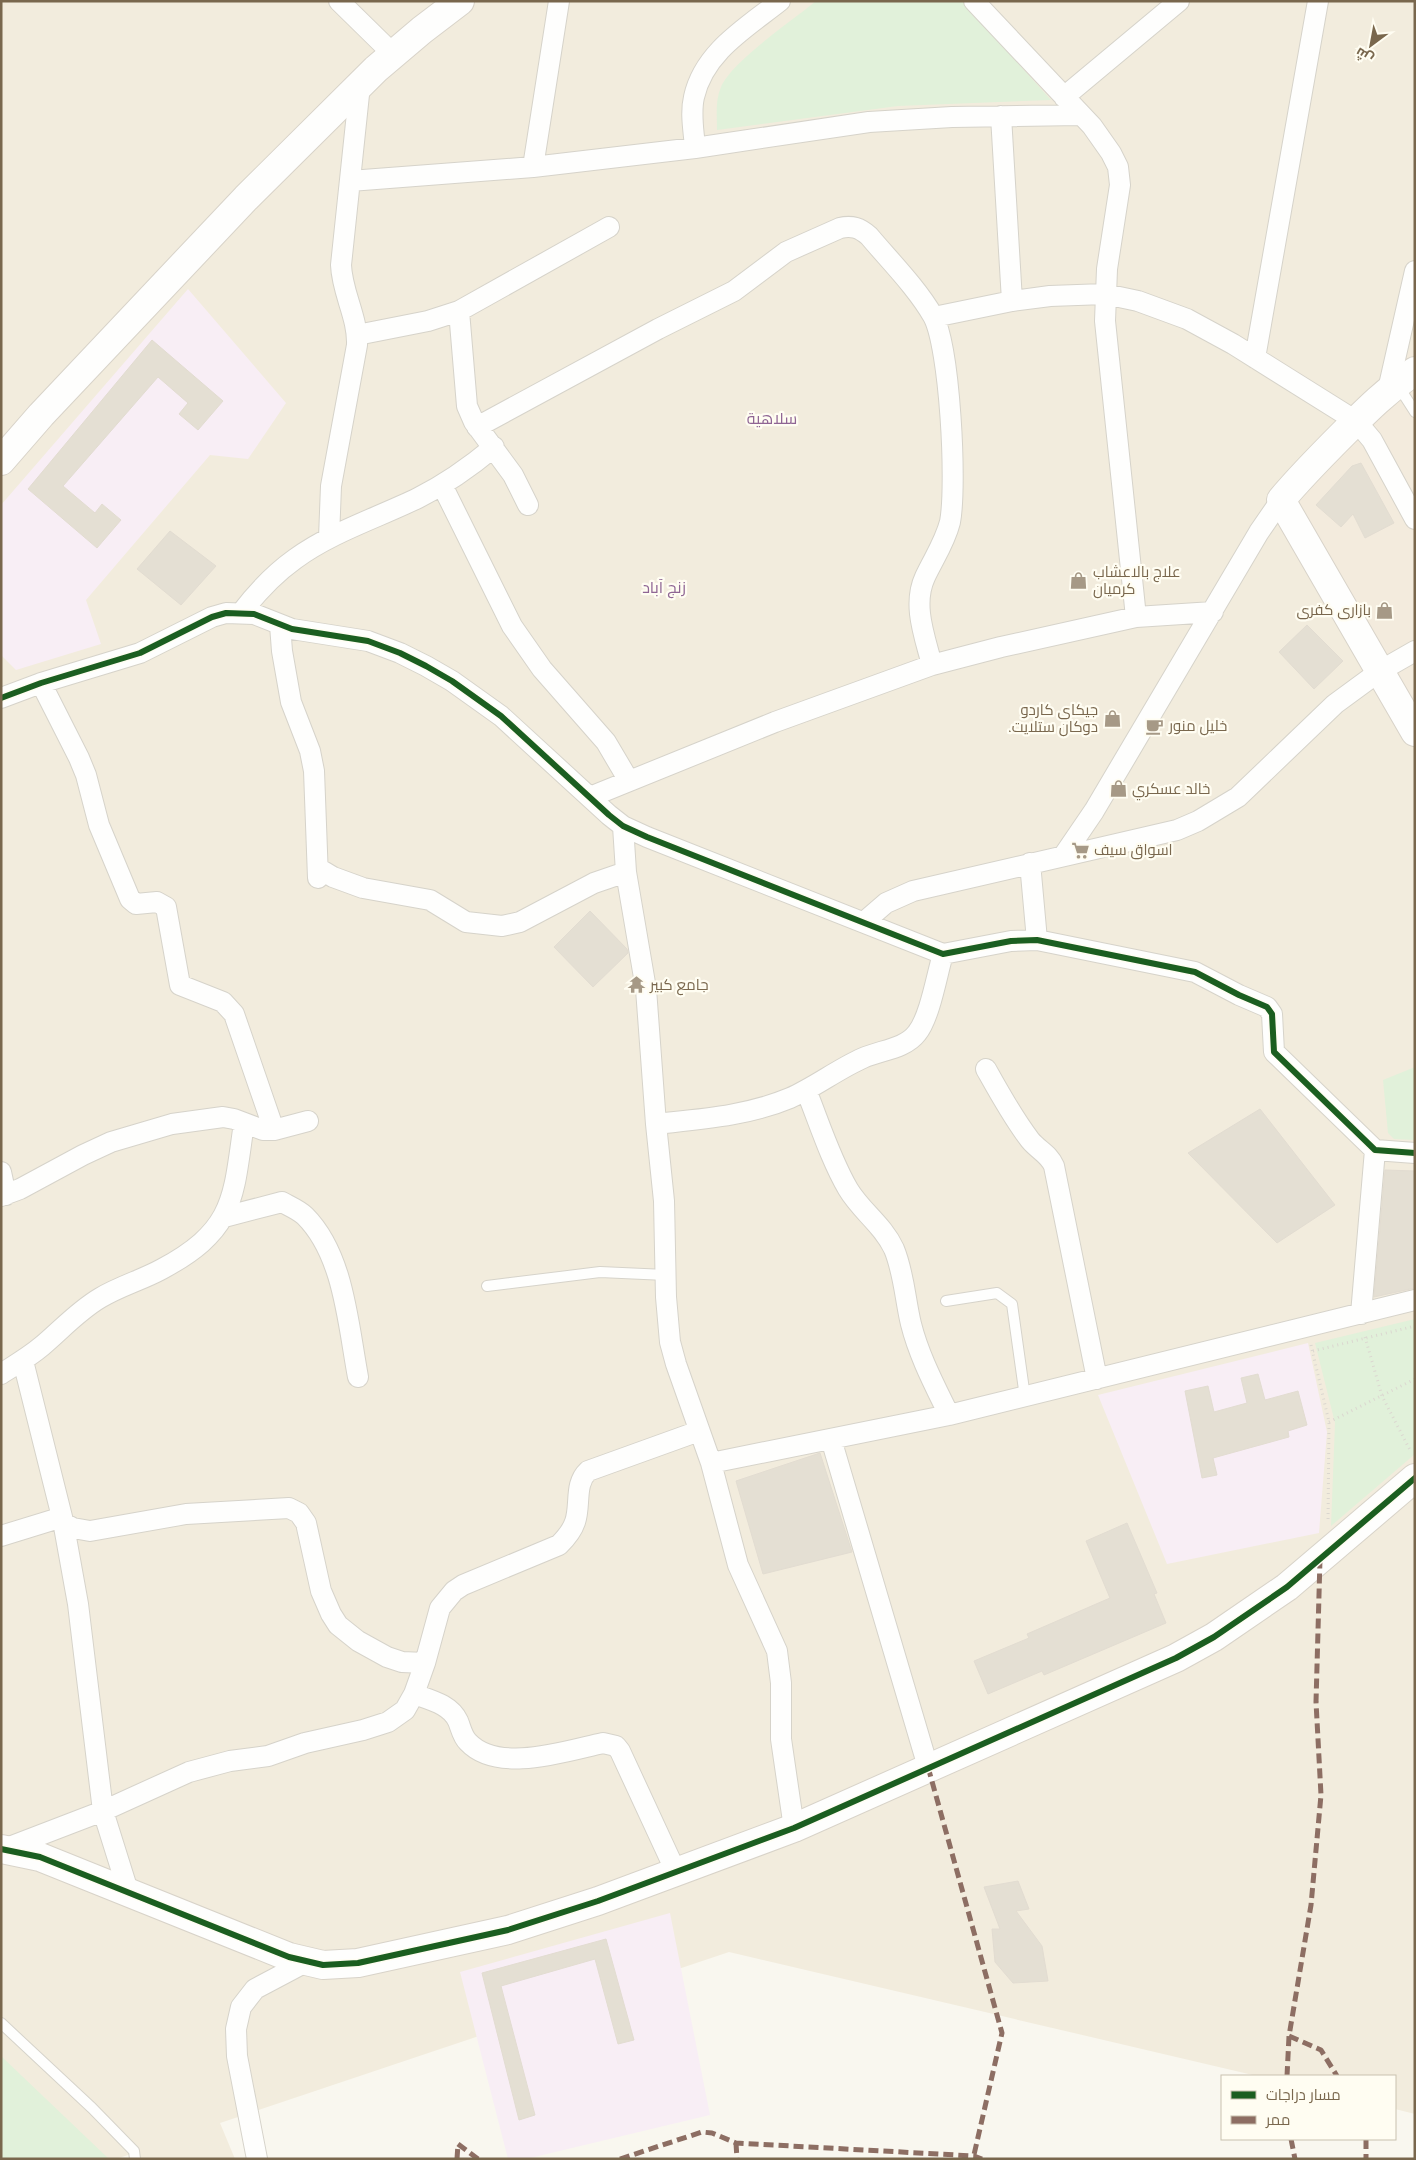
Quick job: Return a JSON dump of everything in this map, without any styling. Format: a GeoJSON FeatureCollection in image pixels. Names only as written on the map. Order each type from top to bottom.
{"type":"FeatureCollection","features":[{"type":"Feature","properties":{"kind":"street"},"geometry":{"type":"LineString","coordinates":[[339,1],[393,54]]}},
{"type":"Feature","properties":{"kind":"street"},"geometry":{"type":"LineString","coordinates":[[1,461],[41,415],[246,198],[393,54],[460,1]]}},
{"type":"Feature","properties":{"kind":"street"},"geometry":{"type":"LineString","coordinates":[[533,167],[559,1]]}},
{"type":"Feature","properties":{"kind":"street"},"geometry":{"type":"LineString","coordinates":[[695,148],[692,109],[694,97],[713,56],[724,45],[780,1]]}},
{"type":"Feature","properties":{"kind":"street"},"geometry":{"type":"LineString","coordinates":[[974,1],[1103,139],[1118,167],[1120,185],[1105,294],[1107,349],[1136,617]]}},
{"type":"Feature","properties":{"kind":"street"},"geometry":{"type":"LineString","coordinates":[[1064,97],[1179,1]]}},
{"type":"Feature","properties":{"kind":"street"},"geometry":{"type":"LineString","coordinates":[[1255,358],[1318,1]]}},
{"type":"Feature","properties":{"kind":"street"},"geometry":{"type":"LineString","coordinates":[[329,538],[331,486],[357,345],[357,335],[342,278],[341,265],[360,85]]}},
{"type":"Feature","properties":{"kind":"street"},"geometry":{"type":"LineString","coordinates":[[350,181],[533,167],[695,148],[869,122],[1001,116],[1080,115]]}},
{"type":"Feature","properties":{"kind":"street"},"geometry":{"type":"LineString","coordinates":[[1001,116],[1012,301]]}},
{"type":"Feature","properties":{"kind":"street"},"geometry":{"type":"LineString","coordinates":[[477,427],[658,329],[734,291],[786,252],[840,228],[853,226],[859,228],[869,236],[926,305],[934,317],[942,345],[953,475],[950,523],[921,590],[921,618],[932,666]]}},
{"type":"Feature","properties":{"kind":"street"},"geometry":{"type":"LineString","coordinates":[[357,335],[428,321],[460,311],[609,227]]}},
{"type":"Feature","properties":{"kind":"street"},"geometry":{"type":"LineString","coordinates":[[1064,855],[1094,811],[1259,532],[1281,500],[1309,468],[1356,421],[1400,382],[1415,270]]}},
{"type":"Feature","properties":{"kind":"street"},"geometry":{"type":"LineString","coordinates":[[934,317],[1012,301],[1050,296],[1105,294],[1138,301],[1187,319],[1255,358],[1356,421],[1372,440],[1415,519]]}},
{"type":"Feature","properties":{"kind":"street"},"geometry":{"type":"LineString","coordinates":[[460,311],[465,397],[470,415],[513,475],[528,505]]}},
{"type":"Feature","properties":{"kind":"street"},"geometry":{"type":"LineString","coordinates":[[241,613],[259,590],[280,570],[304,553],[329,538],[418,498],[442,485],[494,447]]}},
{"type":"Feature","properties":{"kind":"street"},"geometry":{"type":"LineString","coordinates":[[442,485],[512,626],[542,669],[606,742],[629,781]]}},
{"type":"Feature","properties":{"kind":"street"},"geometry":{"type":"LineString","coordinates":[[1281,500],[1415,732]]}},
{"type":"Feature","properties":{"kind":"street"},"geometry":{"type":"LineString","coordinates":[[590,797],[775,722],[932,666],[1002,647],[1136,617],[1213,612]]}},
{"type":"Feature","properties":{"kind":"street"},"geometry":{"type":"LineString","coordinates":[[1,698],[42,683],[140,653],[212,617],[241,613],[268,618],[280,625],[305,632],[335,634],[368,641],[400,653],[426,666],[469,692],[501,716],[609,816],[623,826],[647,837],[943,954],[1011,941],[1037,940],[1185,968],[1207,977],[1239,996],[1264,1004],[1272,1014],[1274,1052],[1375,1150],[1415,1153]]}},
{"type":"Feature","properties":{"kind":"street"},"geometry":{"type":"LineString","coordinates":[[280,625],[282,651],[291,702],[310,751],[314,771],[318,873],[363,888],[430,900],[466,922],[502,926],[520,922],[594,883],[626,872]]}},
{"type":"Feature","properties":{"kind":"street"},"geometry":{"type":"LineString","coordinates":[[864,922],[874,911],[899,896],[1030,863],[1177,830],[1218,810],[1255,782],[1335,704],[1380,671],[1415,652]]}},
{"type":"Feature","properties":{"kind":"street"},"geometry":{"type":"LineString","coordinates":[[42,683],[82,766],[98,824],[130,899],[136,904],[157,902],[166,907],[180,985],[222,1002],[234,1014],[274,1130]]}},
{"type":"Feature","properties":{"kind":"street"},"geometry":{"type":"LineString","coordinates":[[623,826],[626,872],[646,989],[664,1201],[666,1304],[670,1342],[711,1463],[738,1565],[777,1652],[781,1683],[781,1739],[794,1828]]}},
{"type":"Feature","properties":{"kind":"street"},"geometry":{"type":"LineString","coordinates":[[1030,863],[1037,940]]}},
{"type":"Feature","properties":{"kind":"street"},"geometry":{"type":"LineString","coordinates":[[656,1124],[742,1113],[775,1104],[806,1090],[844,1067],[885,1050],[906,1044],[922,1026],[925,1019],[943,954]]}},
{"type":"Feature","properties":{"kind":"street"},"geometry":{"type":"LineString","coordinates":[[986,1069],[1028,1136],[1046,1154],[1054,1166],[1097,1379]]}},
{"type":"Feature","properties":{"kind":"street"},"geometry":{"type":"LineString","coordinates":[[806,1090],[840,1175],[848,1190],[885,1232],[894,1249],[900,1267],[911,1324],[917,1344],[949,1416]]}},
{"type":"Feature","properties":{"kind":"street"},"geometry":{"type":"LineString","coordinates":[[1,1172],[4,1195],[83,1155],[141,1131],[213,1117],[234,1119],[263,1130],[274,1130],[308,1121]]}},
{"type":"Feature","properties":{"kind":"street"},"geometry":{"type":"LineString","coordinates":[[1,1374],[24,1361],[85,1308],[117,1289],[162,1270],[198,1246],[212,1232],[224,1216],[234,1192],[244,1123]]}},
{"type":"Feature","properties":{"kind":"street"},"geometry":{"type":"LineString","coordinates":[[1361,1314],[1375,1150]]}},
{"type":"Feature","properties":{"kind":"street"},"geometry":{"type":"LineString","coordinates":[[224,1216],[282,1202],[304,1214],[324,1240],[338,1274],[358,1377]]}},
{"type":"Feature","properties":{"kind":"street"},"geometry":{"type":"LineString","coordinates":[[711,1463],[949,1416],[1415,1300]]}},
{"type":"Feature","properties":{"kind":"street"},"geometry":{"type":"LineString","coordinates":[[24,1361],[63,1521],[84,1641],[103,1811],[129,1894]]}},
{"type":"Feature","properties":{"kind":"street"},"geometry":{"type":"LineString","coordinates":[[2,1849],[103,1811],[170,1780],[203,1768],[230,1761],[268,1756],[388,1722],[405,1710],[414,1694],[425,1663],[440,1608],[454,1591],[463,1585],[551,1549],[566,1538],[576,1521],[580,1482],[588,1471],[699,1431]]}},
{"type":"Feature","properties":{"kind":"street"},"geometry":{"type":"LineString","coordinates":[[831,1439],[928,1767]]}},
{"type":"Feature","properties":{"kind":"street"},"geometry":{"type":"LineString","coordinates":[[2,1849],[40,1857],[289,1957],[323,1965],[358,1963],[508,1930],[598,1901],[794,1828],[1176,1658],[1251,1613],[1287,1587],[1327,1553],[1413,1465]]}},
{"type":"Feature","properties":{"kind":"street"},"geometry":{"type":"LineString","coordinates":[[1,1536],[52,1520],[63,1521],[73,1528],[90,1531],[186,1514],[289,1508],[300,1513],[306,1523],[321,1591],[330,1614],[338,1625],[358,1641],[387,1657],[402,1662],[425,1663]]}},
{"type":"Feature","properties":{"kind":"street"},"geometry":{"type":"LineString","coordinates":[[414,1694],[448,1709],[457,1719],[466,1740],[488,1755],[526,1758],[603,1743],[616,1746],[676,1872]]}},
{"type":"Feature","properties":{"kind":"street"},"geometry":{"type":"LineString","coordinates":[[257,2159],[237,2056],[236,2029],[241,2007],[256,1989],[306,1962]]}},
{"type":"Feature","properties":{"kind":"lane"},"geometry":{"type":"LineString","coordinates":[[1400,382],[1415,412]]}},
{"type":"Feature","properties":{"kind":"lane"},"geometry":{"type":"LineString","coordinates":[[487,1286],[600,1272],[666,1275]]}},
{"type":"Feature","properties":{"kind":"lane"},"geometry":{"type":"LineString","coordinates":[[946,1301],[997,1293],[1012,1304],[1025,1397]]}},
{"type":"Feature","properties":{"kind":"lane"},"geometry":{"type":"LineString","coordinates":[[1,2023],[92,2108],[134,2151],[135,2159]]}},
{"type":"Feature","properties":{"kind":"path"},"geometry":{"type":"LineString","coordinates":[[1313,1351],[1415,1326]]}},
{"type":"Feature","properties":{"kind":"path"},"geometry":{"type":"LineString","coordinates":[[1307,1327],[1329,1422],[1327,1553]]}},
{"type":"Feature","properties":{"kind":"path"},"geometry":{"type":"LineString","coordinates":[[1365,1337],[1382,1396],[1413,1465]]}},
{"type":"Feature","properties":{"kind":"path"},"geometry":{"type":"LineString","coordinates":[[1329,1422],[1415,1380]]}},
{"type":"Feature","properties":{"kind":"shaded area"},"geometry":{"type":"Polygon","coordinates":[[[1,1],[1415,1],[1415,2114],[1396,2109],[1396,2075],[1253,2075],[729,1952],[220,2123],[235,2159],[137,2159],[134,2153],[116,2159],[1,2159],[1,1]]]}},
{"type":"Feature","properties":{"kind":"shaded area"},"geometry":{"type":"Polygon","coordinates":[[[188,289],[286,403],[248,459],[210,455],[86,600],[101,644],[16,670],[1,655],[1,505],[188,289]]]}},
{"type":"Feature","properties":{"kind":"shaded area","name":"بازاری کفری"},"geometry":{"type":"Polygon","coordinates":[[[1415,337],[1415,718],[1295,503],[1352,437],[1412,348],[1415,337]]]}},
{"type":"Feature","properties":{"kind":"shaded area"},"geometry":{"type":"Polygon","coordinates":[[[1308,1343],[1327,1432],[1319,1533],[1167,1564],[1098,1395],[1308,1343]]]}},
{"type":"Feature","properties":{"kind":"shaded area"},"geometry":{"type":"Polygon","coordinates":[[[670,1913],[710,2115],[526,2159],[508,2159],[460,1972],[670,1913]]]}},
{"type":"Feature","properties":{"kind":"green space"},"geometry":{"type":"Polygon","coordinates":[[[816,1],[962,1],[1051,100],[898,106],[717,130],[718,98],[721,87],[727,77],[737,65],[816,1]]]}},
{"type":"Feature","properties":{"kind":"green space"},"geometry":{"type":"Polygon","coordinates":[[[1415,1067],[1415,1140],[1394,1139],[1388,1133],[1383,1080],[1415,1067]]]}},
{"type":"Feature","properties":{"kind":"green space"},"geometry":{"type":"Polygon","coordinates":[[[1415,1319],[1415,1454],[1331,1526],[1335,1423],[1315,1343],[1415,1319]]]}},
{"type":"Feature","properties":{"kind":"green space"},"geometry":{"type":"Polygon","coordinates":[[[1,2056],[109,2159],[1,2159],[1,2056]]]}},
{"type":"Feature","properties":{"kind":"building"},"geometry":{"type":"Polygon","coordinates":[[[152,340],[223,401],[198,430],[179,414],[188,403],[158,377],[63,486],[95,513],[102,504],[121,520],[97,548],[28,489],[152,340]]]}},
{"type":"Feature","properties":{"kind":"building"},"geometry":{"type":"Polygon","coordinates":[[[1361,463],[1394,523],[1365,538],[1353,514],[1341,527],[1316,505],[1352,466],[1361,463]]]}},
{"type":"Feature","properties":{"kind":"building"},"geometry":{"type":"Polygon","coordinates":[[[170,531],[216,566],[181,605],[137,569],[170,531]]]}},
{"type":"Feature","properties":{"kind":"building"},"geometry":{"type":"Polygon","coordinates":[[[1307,625],[1343,661],[1314,689],[1279,652],[1307,625]]]}},
{"type":"Feature","properties":{"kind":"building"},"geometry":{"type":"Polygon","coordinates":[[[590,911],[627,949],[628,953],[593,987],[554,947],[590,911]]]}},
{"type":"Feature","properties":{"kind":"building"},"geometry":{"type":"Polygon","coordinates":[[[1260,1109],[1335,1205],[1277,1243],[1188,1153],[1260,1109]]]}},
{"type":"Feature","properties":{"kind":"building"},"geometry":{"type":"Polygon","coordinates":[[[1385,1170],[1415,1171],[1415,1288],[1374,1297],[1385,1170]]]}},
{"type":"Feature","properties":{"kind":"building"},"geometry":{"type":"Polygon","coordinates":[[[1258,1374],[1265,1400],[1298,1391],[1307,1425],[1288,1431],[1289,1437],[1213,1458],[1217,1475],[1202,1478],[1185,1391],[1208,1386],[1214,1412],[1247,1403],[1241,1378],[1258,1374]]]}},
{"type":"Feature","properties":{"kind":"building"},"geometry":{"type":"Polygon","coordinates":[[[820,1453],[852,1552],[763,1574],[736,1481],[820,1453]]]}},
{"type":"Feature","properties":{"kind":"building"},"geometry":{"type":"Polygon","coordinates":[[[1127,1523],[1157,1593],[1154,1594],[1166,1623],[1044,1675],[1042,1671],[988,1694],[974,1661],[1029,1638],[1027,1634],[1110,1598],[1086,1541],[1127,1523]]]}},
{"type":"Feature","properties":{"kind":"building"},"geometry":{"type":"Polygon","coordinates":[[[1018,1881],[1029,1909],[1016,1911],[1042,1946],[1048,1981],[1013,1983],[995,1962],[992,1929],[1000,1929],[984,1887],[1018,1881]]]}},
{"type":"Feature","properties":{"kind":"building"},"geometry":{"type":"Polygon","coordinates":[[[606,1939],[634,2040],[618,2044],[595,1959],[501,1986],[535,2115],[519,2120],[482,1973],[606,1939]]]}},
{"type":"Feature","properties":{"kind":"marked path"},"geometry":{"type":"LineString","coordinates":[[1287,2075],[1289,2036],[1311,1905],[1321,1795],[1316,1702],[1320,1559]]}},
{"type":"Feature","properties":{"kind":"marked path"},"geometry":{"type":"LineString","coordinates":[[928,1767],[1002,2033],[973,2159]]}},
{"type":"Feature","properties":{"kind":"marked path"},"geometry":{"type":"LineString","coordinates":[[1289,2036],[1321,2050],[1336,2075]]}},
{"type":"Feature","properties":{"kind":"marked path"},"geometry":{"type":"LineString","coordinates":[[620,2159],[702,2132],[712,2133],[736,2143],[974,2156],[982,2159]]}},
{"type":"Feature","properties":{"kind":"marked path"},"geometry":{"type":"LineString","coordinates":[[1291,2140],[1295,2159]]}},
{"type":"Feature","properties":{"kind":"marked path"},"geometry":{"type":"LineString","coordinates":[[1366,2140],[1366,2159]]}},
{"type":"Feature","properties":{"kind":"marked path"},"geometry":{"type":"LineString","coordinates":[[736,2143],[737,2159]]}},
{"type":"Feature","properties":{"kind":"marked path"},"geometry":{"type":"LineString","coordinates":[[458,2144],[478,2159]]}},
{"type":"Feature","properties":{"kind":"marked path"},"geometry":{"type":"LineString","coordinates":[[457,2159],[458,2144]]}},
{"type":"Feature","properties":{"kind":"cycle path"},"geometry":{"type":"LineString","coordinates":[[1,698],[41,683],[140,653],[212,617],[226,613],[254,614],[292,629],[368,641],[400,653],[452,681],[501,716],[609,815],[623,826],[647,837],[943,954],[1011,941],[1037,940],[1195,972],[1267,1007],[1272,1014],[1274,1052],[1375,1150],[1415,1153]]}},
{"type":"Feature","properties":{"kind":"cycle path"},"geometry":{"type":"LineString","coordinates":[[1,1849],[40,1857],[289,1957],[323,1965],[358,1963],[508,1930],[598,1901],[794,1828],[1176,1658],[1214,1637],[1287,1587],[1415,1478]]}},
{"type":"Feature","properties":{"kind":"place","name":"علاج بالاعشاب كرميان"},"geometry":{"type":"Point","coordinates":[1079,581]}},
{"type":"Feature","properties":{"kind":"place","name":"بازاری کفری"},"geometry":{"type":"Point","coordinates":[1385,610]}},
{"type":"Feature","properties":{"kind":"place","name":"جیکای کاردو .دوکان ستلایت"},"geometry":{"type":"Point","coordinates":[1112,719]}},
{"type":"Feature","properties":{"kind":"place","name":"خلیل منور"},"geometry":{"type":"Point","coordinates":[1155,726]}},
{"type":"Feature","properties":{"kind":"place","name":"خالد عسکري"},"geometry":{"type":"Point","coordinates":[1118,789]}},
{"type":"Feature","properties":{"kind":"place","name":"اسواق سيف"},"geometry":{"type":"Point","coordinates":[1080,850]}},
{"type":"Feature","properties":{"kind":"place","name":"جامع كبير"},"geometry":{"type":"Point","coordinates":[636,985]}},
{"type":"Feature","properties":{"kind":"district","name":"سلاهية"},"geometry":{"type":"Point","coordinates":[772,418]}},
{"type":"Feature","properties":{"kind":"district","name":"زنج آباد"},"geometry":{"type":"Point","coordinates":[664,587]}}]}
